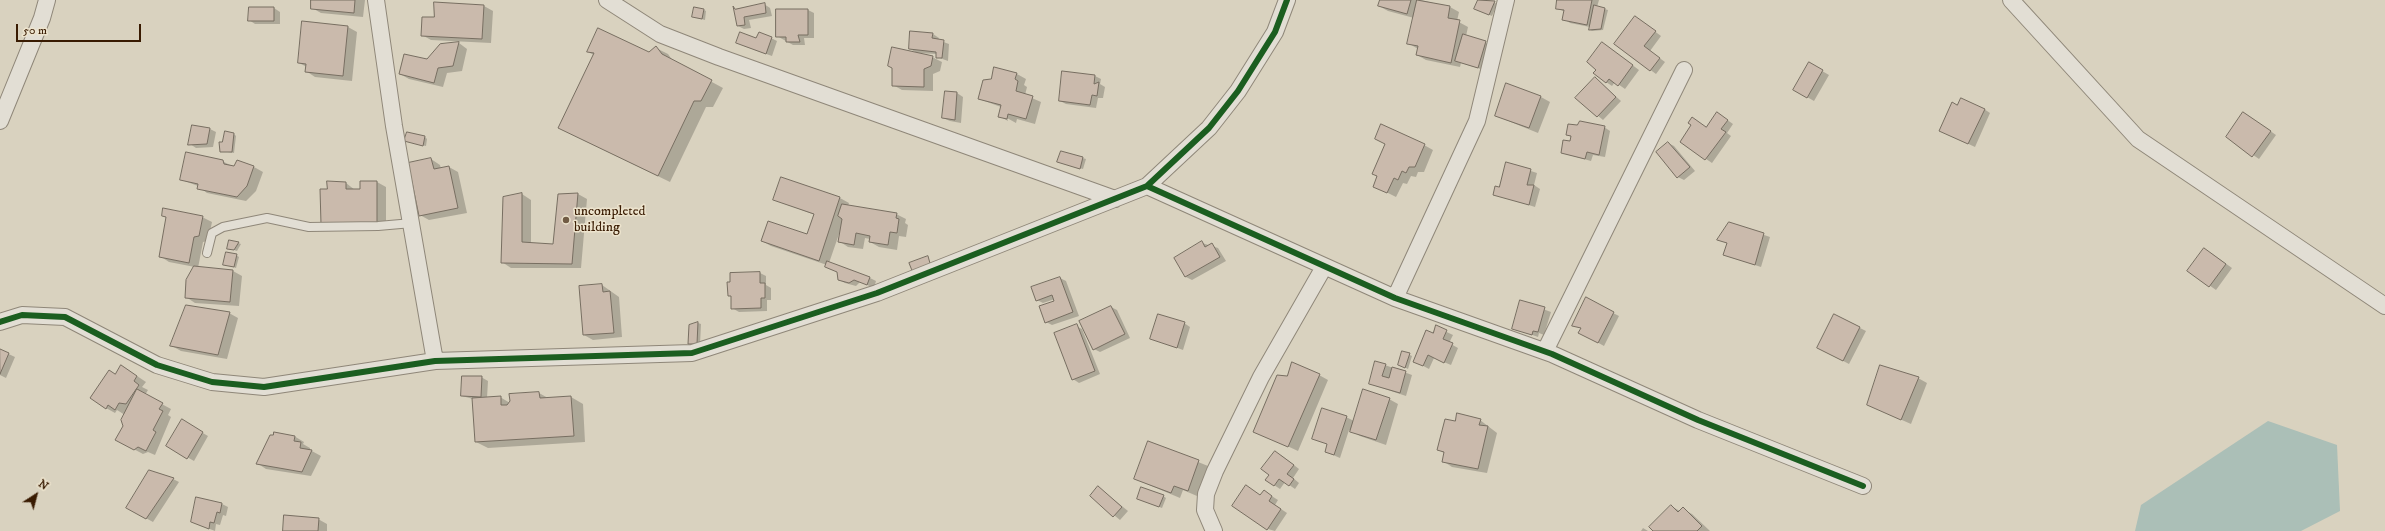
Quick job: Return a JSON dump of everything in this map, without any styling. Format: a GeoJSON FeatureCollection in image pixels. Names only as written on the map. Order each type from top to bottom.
{"type":"FeatureCollection","features":[{"type":"Feature","properties":{"kind":"street"},"geometry":{"type":"LineString","coordinates":[[0,121],[42,18],[47,0]]}},
{"type":"Feature","properties":{"kind":"street"},"geometry":{"type":"LineString","coordinates":[[376,0],[393,119],[435,361]]}},
{"type":"Feature","properties":{"kind":"street"},"geometry":{"type":"LineString","coordinates":[[607,0],[660,34],[719,57],[1115,199]]}},
{"type":"Feature","properties":{"kind":"street"},"geometry":{"type":"LineString","coordinates":[[0,322],[22,315],[65,317],[157,365],[212,382],[264,387],[435,361],[692,353],[876,293],[981,250],[1147,186],[1209,128],[1238,91],[1275,32],[1287,0]]}},
{"type":"Feature","properties":{"kind":"street"},"geometry":{"type":"LineString","coordinates":[[1395,298],[1477,121],[1506,0]]}},
{"type":"Feature","properties":{"kind":"street"},"geometry":{"type":"LineString","coordinates":[[2011,0],[2138,139],[2385,306]]}},
{"type":"Feature","properties":{"kind":"street"},"geometry":{"type":"LineString","coordinates":[[1545,351],[1684,70]]}},
{"type":"Feature","properties":{"kind":"street"},"geometry":{"type":"LineString","coordinates":[[1147,186],[1395,298],[1545,351],[1698,420],[1863,486]]}},
{"type":"Feature","properties":{"kind":"street"},"geometry":{"type":"LineString","coordinates":[[1214,531],[1205,510],[1206,494],[1215,471],[1261,377],[1324,267]]}},
{"type":"Feature","properties":{"kind":"lane"},"geometry":{"type":"LineString","coordinates":[[208,253],[212,233],[223,227],[267,218],[309,227],[378,226],[412,222]]}},
{"type":"Feature","properties":{"kind":"shaded area"},"geometry":{"type":"Polygon","coordinates":[[[2268,421],[2337,445],[2340,511],[2301,531],[2135,531],[2141,505],[2268,421]]]}},
{"type":"Feature","properties":{"kind":"building"},"geometry":{"type":"Polygon","coordinates":[[[311,0],[355,0],[354,13],[311,9],[311,0]]]}},
{"type":"Feature","properties":{"kind":"building"},"geometry":{"type":"Polygon","coordinates":[[[1380,0],[1411,0],[1407,14],[1378,6],[1380,0]]]}},
{"type":"Feature","properties":{"kind":"building"},"geometry":{"type":"Polygon","coordinates":[[[1417,0],[1450,6],[1448,18],[1460,20],[1451,63],[1416,55],[1418,46],[1407,44],[1417,0]]]}},
{"type":"Feature","properties":{"kind":"building"},"geometry":{"type":"Polygon","coordinates":[[[1478,0],[1495,1],[1489,15],[1474,9],[1478,0]]]}},
{"type":"Feature","properties":{"kind":"building"},"geometry":{"type":"Polygon","coordinates":[[[1557,0],[1592,0],[1587,25],[1562,20],[1564,10],[1556,9],[1557,0]]]}},
{"type":"Feature","properties":{"kind":"building"},"geometry":{"type":"Polygon","coordinates":[[[434,2],[484,5],[482,39],[421,36],[422,17],[434,17],[434,2]]]}},
{"type":"Feature","properties":{"kind":"building"},"geometry":{"type":"Polygon","coordinates":[[[765,3],[766,13],[744,17],[745,25],[737,26],[733,6],[735,9],[765,3]]]}},
{"type":"Feature","properties":{"kind":"building"},"geometry":{"type":"Polygon","coordinates":[[[1594,5],[1605,8],[1601,29],[1589,30],[1594,5]]]}},
{"type":"Feature","properties":{"kind":"building"},"geometry":{"type":"Polygon","coordinates":[[[249,7],[274,7],[274,21],[248,21],[249,7]]]}},
{"type":"Feature","properties":{"kind":"building"},"geometry":{"type":"Polygon","coordinates":[[[694,7],[704,9],[702,19],[692,17],[694,7]]]}},
{"type":"Feature","properties":{"kind":"building"},"geometry":{"type":"Polygon","coordinates":[[[776,9],[808,9],[808,35],[798,35],[800,42],[786,42],[786,37],[776,37],[776,9]]]}},
{"type":"Feature","properties":{"kind":"building"},"geometry":{"type":"Polygon","coordinates":[[[1635,16],[1656,31],[1644,46],[1660,58],[1650,71],[1614,44],[1635,16]]]}},
{"type":"Feature","properties":{"kind":"building"},"geometry":{"type":"Polygon","coordinates":[[[302,21],[348,26],[343,76],[305,72],[306,64],[298,63],[302,21]]]}},
{"type":"Feature","properties":{"kind":"building"},"geometry":{"type":"Polygon","coordinates":[[[598,28],[649,52],[656,46],[662,54],[712,80],[701,101],[694,101],[658,176],[558,128],[594,53],[587,52],[598,28]]]}},
{"type":"Feature","properties":{"kind":"building"},"geometry":{"type":"Polygon","coordinates":[[[910,31],[933,33],[932,38],[944,40],[942,58],[936,58],[936,52],[909,49],[910,31]]]}},
{"type":"Feature","properties":{"kind":"building"},"geometry":{"type":"Polygon","coordinates":[[[740,32],[756,38],[759,32],[772,37],[766,54],[736,43],[740,32]]]}},
{"type":"Feature","properties":{"kind":"building"},"geometry":{"type":"Polygon","coordinates":[[[1463,34],[1486,41],[1478,68],[1455,61],[1463,34]]]}},
{"type":"Feature","properties":{"kind":"building"},"geometry":{"type":"Polygon","coordinates":[[[459,42],[453,66],[438,68],[434,83],[399,74],[404,54],[427,59],[440,44],[459,42]]]}},
{"type":"Feature","properties":{"kind":"building"},"geometry":{"type":"Polygon","coordinates":[[[1602,42],[1633,65],[1618,86],[1609,79],[1606,83],[1593,73],[1596,70],[1587,62],[1602,42]]]}},
{"type":"Feature","properties":{"kind":"building"},"geometry":{"type":"Polygon","coordinates":[[[892,47],[933,56],[931,66],[924,69],[924,87],[892,86],[892,68],[888,66],[892,47]]]}},
{"type":"Feature","properties":{"kind":"building"},"geometry":{"type":"Polygon","coordinates":[[[1809,62],[1823,70],[1807,98],[1793,90],[1809,62]]]}},
{"type":"Feature","properties":{"kind":"building"},"geometry":{"type":"Polygon","coordinates":[[[994,67],[1017,73],[1015,79],[1018,81],[1016,91],[1033,96],[1026,119],[1008,114],[1007,119],[998,117],[1001,105],[978,99],[983,80],[991,79],[994,67]]]}},
{"type":"Feature","properties":{"kind":"building"},"geometry":{"type":"Polygon","coordinates":[[[1062,71],[1095,75],[1094,84],[1099,82],[1097,96],[1092,95],[1090,105],[1059,101],[1062,71]]]}},
{"type":"Feature","properties":{"kind":"building"},"geometry":{"type":"Polygon","coordinates":[[[1595,77],[1616,97],[1597,117],[1575,98],[1595,77]]]}},
{"type":"Feature","properties":{"kind":"building"},"geometry":{"type":"Polygon","coordinates":[[[1506,83],[1541,96],[1529,128],[1495,116],[1506,83]]]}},
{"type":"Feature","properties":{"kind":"building"},"geometry":{"type":"Polygon","coordinates":[[[945,91],[957,92],[955,120],[942,118],[945,91]]]}},
{"type":"Feature","properties":{"kind":"building"},"geometry":{"type":"Polygon","coordinates":[[[1961,98],[1985,109],[1968,144],[1939,131],[1952,102],[1957,105],[1961,98]]]}},
{"type":"Feature","properties":{"kind":"building"},"geometry":{"type":"Polygon","coordinates":[[[1717,112],[1728,120],[1721,129],[1726,132],[1705,160],[1680,142],[1691,125],[1688,123],[1692,117],[1706,127],[1717,112]]]}},
{"type":"Feature","properties":{"kind":"building"},"geometry":{"type":"Polygon","coordinates":[[[2243,112],[2271,131],[2252,157],[2226,137],[2243,112]]]}},
{"type":"Feature","properties":{"kind":"building"},"geometry":{"type":"Polygon","coordinates":[[[1580,121],[1605,126],[1599,155],[1587,152],[1585,159],[1561,153],[1563,140],[1570,141],[1571,136],[1566,135],[1568,124],[1577,125],[1580,121]]]}},
{"type":"Feature","properties":{"kind":"building"},"geometry":{"type":"Polygon","coordinates":[[[1381,124],[1425,144],[1415,167],[1409,167],[1406,173],[1402,171],[1398,180],[1394,178],[1387,193],[1373,187],[1377,176],[1372,174],[1385,144],[1375,139],[1381,124]]]}},
{"type":"Feature","properties":{"kind":"building"},"geometry":{"type":"Polygon","coordinates":[[[192,125],[210,128],[207,144],[188,145],[192,125]]]}},
{"type":"Feature","properties":{"kind":"building"},"geometry":{"type":"Polygon","coordinates":[[[225,131],[234,133],[232,152],[220,152],[219,142],[222,142],[225,131]]]}},
{"type":"Feature","properties":{"kind":"building"},"geometry":{"type":"Polygon","coordinates":[[[407,132],[425,136],[423,146],[404,141],[407,132]]]}},
{"type":"Feature","properties":{"kind":"building"},"geometry":{"type":"Polygon","coordinates":[[[1668,142],[1690,167],[1677,178],[1656,152],[1668,142]]]}},
{"type":"Feature","properties":{"kind":"building"},"geometry":{"type":"Polygon","coordinates":[[[1061,151],[1083,157],[1080,169],[1057,162],[1061,151]]]}},
{"type":"Feature","properties":{"kind":"building"},"geometry":{"type":"Polygon","coordinates":[[[186,152],[223,160],[224,164],[234,166],[237,160],[254,166],[247,186],[237,197],[197,189],[198,184],[180,180],[186,152]]]}},
{"type":"Feature","properties":{"kind":"building"},"geometry":{"type":"Polygon","coordinates":[[[431,158],[434,169],[449,166],[458,208],[419,216],[408,163],[431,158]]]}},
{"type":"Feature","properties":{"kind":"building"},"geometry":{"type":"Polygon","coordinates":[[[1506,162],[1531,169],[1527,185],[1534,185],[1529,205],[1493,195],[1495,186],[1499,187],[1506,162]]]}},
{"type":"Feature","properties":{"kind":"building"},"geometry":{"type":"Polygon","coordinates":[[[781,177],[840,197],[819,261],[761,241],[768,221],[807,234],[814,214],[773,200],[781,177]]]}},
{"type":"Feature","properties":{"kind":"building"},"geometry":{"type":"Polygon","coordinates":[[[327,181],[346,182],[346,189],[360,189],[360,181],[377,181],[377,225],[321,224],[320,189],[327,189],[327,181]]]}},
{"type":"Feature","properties":{"kind":"building","name":"uncompleted building"},"geometry":{"type":"Polygon","coordinates":[[[522,193],[522,242],[553,244],[558,194],[578,193],[572,264],[501,263],[503,197],[522,193]]]}},
{"type":"Feature","properties":{"kind":"building"},"geometry":{"type":"Polygon","coordinates":[[[842,204],[897,213],[896,218],[899,219],[897,233],[890,232],[888,245],[869,242],[870,236],[856,233],[854,245],[838,242],[842,219],[838,216],[842,204]]]}},
{"type":"Feature","properties":{"kind":"building"},"geometry":{"type":"Polygon","coordinates":[[[163,208],[203,216],[199,236],[194,237],[189,263],[159,257],[166,217],[162,216],[163,208]]]}},
{"type":"Feature","properties":{"kind":"building"},"geometry":{"type":"Polygon","coordinates":[[[1729,222],[1764,233],[1755,265],[1723,255],[1727,243],[1717,240],[1729,222]]]}},
{"type":"Feature","properties":{"kind":"building"},"geometry":{"type":"Polygon","coordinates":[[[229,240],[239,242],[234,250],[227,249],[229,240]]]}},
{"type":"Feature","properties":{"kind":"building"},"geometry":{"type":"Polygon","coordinates":[[[1202,241],[1205,247],[1212,243],[1220,257],[1185,277],[1174,258],[1202,241]]]}},
{"type":"Feature","properties":{"kind":"building"},"geometry":{"type":"Polygon","coordinates":[[[2204,248],[2226,264],[2209,287],[2187,271],[2204,248]]]}},
{"type":"Feature","properties":{"kind":"building"},"geometry":{"type":"Polygon","coordinates":[[[226,252],[237,254],[234,267],[223,265],[226,252]]]}},
{"type":"Feature","properties":{"kind":"building"},"geometry":{"type":"Polygon","coordinates":[[[928,256],[931,267],[913,273],[909,263],[928,256]]]}},
{"type":"Feature","properties":{"kind":"building"},"geometry":{"type":"Polygon","coordinates":[[[827,261],[870,277],[867,285],[854,280],[849,283],[838,280],[837,272],[825,267],[827,261]]]}},
{"type":"Feature","properties":{"kind":"building"},"geometry":{"type":"Polygon","coordinates":[[[194,266],[233,270],[230,302],[185,298],[186,280],[194,266]]]}},
{"type":"Feature","properties":{"kind":"building"},"geometry":{"type":"Polygon","coordinates":[[[760,272],[760,283],[765,283],[765,298],[761,298],[761,308],[731,309],[731,296],[728,296],[727,282],[730,282],[730,273],[760,272]]]}},
{"type":"Feature","properties":{"kind":"building"},"geometry":{"type":"Polygon","coordinates":[[[1060,277],[1073,312],[1045,323],[1039,306],[1054,301],[1052,295],[1036,301],[1031,287],[1060,277]]]}},
{"type":"Feature","properties":{"kind":"building"},"geometry":{"type":"Polygon","coordinates":[[[602,284],[603,292],[610,291],[614,333],[583,335],[579,286],[602,284]]]}},
{"type":"Feature","properties":{"kind":"building"},"geometry":{"type":"Polygon","coordinates":[[[1586,297],[1614,312],[1598,343],[1578,333],[1581,328],[1572,326],[1586,297]]]}},
{"type":"Feature","properties":{"kind":"building"},"geometry":{"type":"Polygon","coordinates":[[[1520,300],[1545,307],[1538,332],[1533,331],[1532,335],[1512,329],[1520,300]]]}},
{"type":"Feature","properties":{"kind":"building"},"geometry":{"type":"Polygon","coordinates":[[[186,305],[230,312],[218,355],[170,346],[186,305]]]}},
{"type":"Feature","properties":{"kind":"building"},"geometry":{"type":"Polygon","coordinates":[[[1111,306],[1125,334],[1093,350],[1079,321],[1111,306]]]}},
{"type":"Feature","properties":{"kind":"building"},"geometry":{"type":"Polygon","coordinates":[[[1158,314],[1185,322],[1177,348],[1150,339],[1158,314]]]}},
{"type":"Feature","properties":{"kind":"building"},"geometry":{"type":"Polygon","coordinates":[[[1834,314],[1860,327],[1843,361],[1817,348],[1834,314]]]}},
{"type":"Feature","properties":{"kind":"building"},"geometry":{"type":"Polygon","coordinates":[[[698,322],[697,344],[688,344],[689,325],[698,322]]]}},
{"type":"Feature","properties":{"kind":"building"},"geometry":{"type":"Polygon","coordinates":[[[1077,324],[1095,371],[1072,380],[1054,333],[1077,324]]]}},
{"type":"Feature","properties":{"kind":"building"},"geometry":{"type":"Polygon","coordinates":[[[1436,325],[1447,330],[1443,339],[1453,343],[1444,363],[1428,355],[1423,366],[1413,362],[1426,330],[1433,333],[1436,325]]]}},
{"type":"Feature","properties":{"kind":"building"},"geometry":{"type":"Polygon","coordinates":[[[0,349],[9,353],[0,374],[0,349]]]}},
{"type":"Feature","properties":{"kind":"building"},"geometry":{"type":"Polygon","coordinates":[[[1402,351],[1410,353],[1405,368],[1398,365],[1402,351]]]}},
{"type":"Feature","properties":{"kind":"building"},"geometry":{"type":"Polygon","coordinates":[[[1375,361],[1386,364],[1382,376],[1389,378],[1392,367],[1406,371],[1400,393],[1369,384],[1375,361]]]}},
{"type":"Feature","properties":{"kind":"building"},"geometry":{"type":"Polygon","coordinates":[[[1292,362],[1320,374],[1288,447],[1253,432],[1277,375],[1287,376],[1292,362]]]}},
{"type":"Feature","properties":{"kind":"building"},"geometry":{"type":"Polygon","coordinates":[[[121,365],[137,376],[134,381],[139,385],[126,404],[119,403],[115,410],[108,405],[106,409],[90,398],[109,370],[115,374],[121,365]]]}},
{"type":"Feature","properties":{"kind":"building"},"geometry":{"type":"Polygon","coordinates":[[[1880,365],[1919,377],[1901,420],[1867,405],[1880,365]]]}},
{"type":"Feature","properties":{"kind":"building"},"geometry":{"type":"Polygon","coordinates":[[[462,376],[482,376],[481,397],[461,396],[462,376]]]}},
{"type":"Feature","properties":{"kind":"building"},"geometry":{"type":"Polygon","coordinates":[[[137,389],[163,403],[159,409],[163,411],[153,430],[156,432],[146,451],[138,447],[134,450],[115,440],[123,426],[121,420],[137,389]]]}},
{"type":"Feature","properties":{"kind":"building"},"geometry":{"type":"Polygon","coordinates":[[[1363,389],[1390,398],[1376,440],[1350,432],[1363,389]]]}},
{"type":"Feature","properties":{"kind":"building"},"geometry":{"type":"Polygon","coordinates":[[[539,392],[540,398],[571,396],[574,436],[475,442],[472,398],[501,396],[501,405],[507,405],[510,401],[509,394],[539,392]]]}},
{"type":"Feature","properties":{"kind":"building"},"geometry":{"type":"Polygon","coordinates":[[[1322,408],[1347,416],[1334,455],[1325,452],[1327,444],[1312,439],[1322,408]]]}},
{"type":"Feature","properties":{"kind":"building"},"geometry":{"type":"Polygon","coordinates":[[[1457,413],[1481,419],[1479,425],[1488,426],[1478,469],[1442,462],[1444,452],[1437,450],[1445,419],[1455,421],[1457,413]]]}},
{"type":"Feature","properties":{"kind":"building"},"geometry":{"type":"Polygon","coordinates":[[[182,419],[203,432],[187,459],[166,446],[182,419]]]}},
{"type":"Feature","properties":{"kind":"building"},"geometry":{"type":"Polygon","coordinates":[[[274,432],[295,436],[294,441],[301,442],[300,448],[312,450],[302,472],[256,464],[270,435],[273,435],[274,432]]]}},
{"type":"Feature","properties":{"kind":"building"},"geometry":{"type":"Polygon","coordinates":[[[1148,441],[1199,460],[1188,491],[1174,486],[1171,493],[1134,479],[1148,441]]]}},
{"type":"Feature","properties":{"kind":"building"},"geometry":{"type":"Polygon","coordinates":[[[1275,451],[1294,465],[1287,474],[1294,479],[1289,486],[1279,479],[1274,486],[1265,480],[1269,475],[1261,469],[1275,451]]]}},
{"type":"Feature","properties":{"kind":"building"},"geometry":{"type":"Polygon","coordinates":[[[149,470],[174,478],[146,519],[126,508],[149,470]]]}},
{"type":"Feature","properties":{"kind":"building"},"geometry":{"type":"Polygon","coordinates":[[[1246,485],[1260,495],[1264,490],[1272,496],[1269,501],[1281,509],[1267,530],[1232,506],[1246,485]]]}},
{"type":"Feature","properties":{"kind":"building"},"geometry":{"type":"Polygon","coordinates":[[[1098,486],[1122,507],[1113,517],[1090,496],[1098,486]]]}},
{"type":"Feature","properties":{"kind":"building"},"geometry":{"type":"Polygon","coordinates":[[[1141,487],[1164,495],[1159,507],[1137,499],[1141,487]]]}},
{"type":"Feature","properties":{"kind":"building"},"geometry":{"type":"Polygon","coordinates":[[[196,497],[222,503],[220,513],[217,512],[214,523],[210,522],[209,529],[191,522],[196,497]]]}},
{"type":"Feature","properties":{"kind":"building"},"geometry":{"type":"Polygon","coordinates":[[[1671,505],[1678,512],[1683,507],[1702,526],[1697,531],[1653,531],[1649,527],[1671,505]]]}},
{"type":"Feature","properties":{"kind":"building"},"geometry":{"type":"Polygon","coordinates":[[[284,515],[319,518],[318,531],[283,531],[284,515]]]}},
{"type":"Feature","properties":{"kind":"cycle path"},"geometry":{"type":"LineString","coordinates":[[0,322],[22,315],[65,317],[157,365],[212,382],[264,387],[435,361],[692,353],[877,293],[1147,186],[1209,128],[1238,91],[1275,32],[1287,0]]}},
{"type":"Feature","properties":{"kind":"cycle path"},"geometry":{"type":"LineString","coordinates":[[1147,186],[1395,298],[1552,354],[1698,420],[1863,486]]}},
{"type":"Feature","properties":{"kind":"place","name":"uncompleted building"},"geometry":{"type":"Point","coordinates":[566,220]}}]}
